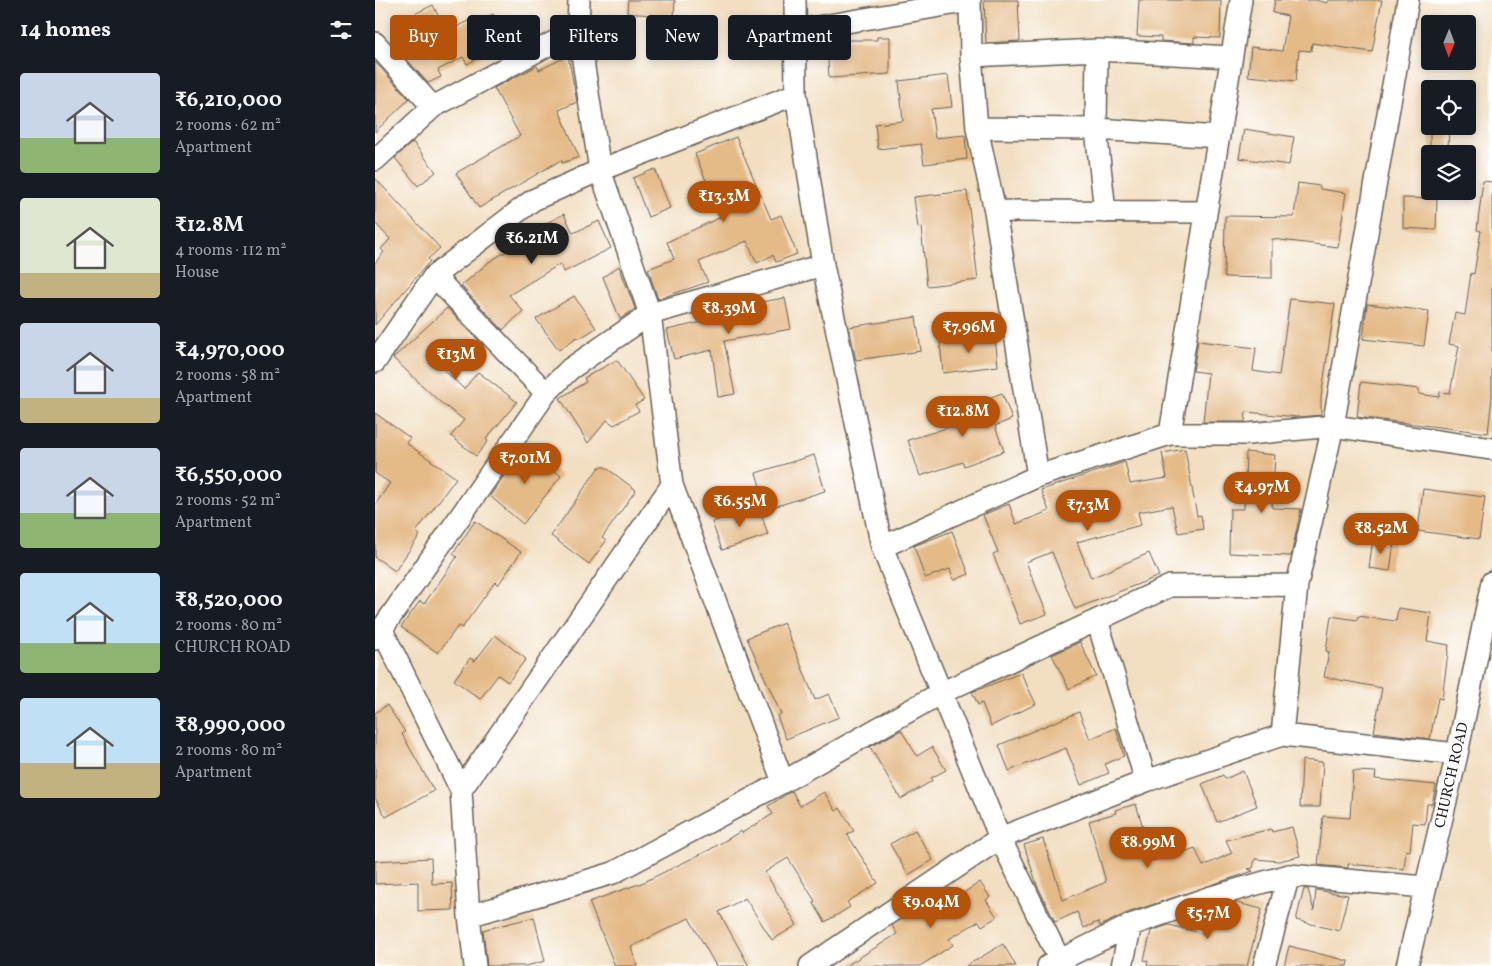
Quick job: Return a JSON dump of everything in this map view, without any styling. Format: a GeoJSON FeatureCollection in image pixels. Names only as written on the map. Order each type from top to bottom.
{"type":"FeatureCollection","features":[{"type":"Feature","properties":{"kind":"street"},"geometry":{"type":"LineString","coordinates":[[578,15],[579,0]]}},
{"type":"Feature","properties":{"kind":"street"},"geometry":{"type":"LineString","coordinates":[[795,0],[795,15]]}},
{"type":"Feature","properties":{"kind":"street"},"geometry":{"type":"LineString","coordinates":[[1170,434],[1241,0]]}},
{"type":"Feature","properties":{"kind":"street"},"geometry":{"type":"LineString","coordinates":[[1282,735],[1297,585],[1333,426],[1408,0]]}},
{"type":"Feature","properties":{"kind":"street"},"geometry":{"type":"LineString","coordinates":[[851,21],[970,1],[971,56],[977,128],[995,211],[1038,476]]}},
{"type":"Feature","properties":{"kind":"street"},"geometry":{"type":"LineString","coordinates":[[375,43],[433,107]]}},
{"type":"Feature","properties":{"kind":"street"},"geometry":{"type":"LineString","coordinates":[[375,160],[433,107],[550,44]]}},
{"type":"Feature","properties":{"kind":"street"},"geometry":{"type":"LineString","coordinates":[[971,56],[1097,50],[1231,57]]}},
{"type":"Feature","properties":{"kind":"street"},"geometry":{"type":"LineString","coordinates":[[1097,50],[1096,130],[1105,212]]}},
{"type":"Feature","properties":{"kind":"street"},"geometry":{"type":"LineString","coordinates":[[583,60],[600,170],[650,314],[672,485],[783,782]]}},
{"type":"Feature","properties":{"kind":"street"},"geometry":{"type":"LineString","coordinates":[[795,60],[796,94],[823,265],[883,547],[1000,838],[1053,962],[1131,924],[1211,897],[1289,875],[1425,887]]}},
{"type":"Feature","properties":{"kind":"street"},"geometry":{"type":"LineString","coordinates":[[375,362],[434,276],[533,200],[600,170],[796,94]]}},
{"type":"Feature","properties":{"kind":"street"},"geometry":{"type":"LineString","coordinates":[[977,128],[1096,130],[1219,137]]}},
{"type":"Feature","properties":{"kind":"street"},"geometry":{"type":"LineString","coordinates":[[995,211],[1206,212]]}},
{"type":"Feature","properties":{"kind":"street"},"geometry":{"type":"LineString","coordinates":[[475,966],[469,916],[461,790],[379,634],[546,393],[570,369],[650,314],[823,265]]}},
{"type":"Feature","properties":{"kind":"street"},"geometry":{"type":"LineString","coordinates":[[434,276],[546,393]]}},
{"type":"Feature","properties":{"kind":"street"},"geometry":{"type":"LineString","coordinates":[[883,547],[1038,476],[1170,434],[1248,434],[1333,426],[1492,450]]}},
{"type":"Feature","properties":{"kind":"street"},"geometry":{"type":"LineString","coordinates":[[461,790],[672,485]]}},
{"type":"Feature","properties":{"kind":"street","name":"CHURCH ROAD"},"geometry":{"type":"LineString","coordinates":[[1407,966],[1457,754],[1492,582]]}},
{"type":"Feature","properties":{"kind":"street"},"geometry":{"type":"LineString","coordinates":[[469,916],[613,873],[783,782],[941,693],[1170,586],[1297,585]]}},
{"type":"Feature","properties":{"kind":"street"},"geometry":{"type":"LineString","coordinates":[[1097,620],[1146,781]]}},
{"type":"Feature","properties":{"kind":"street"},"geometry":{"type":"LineString","coordinates":[[810,966],[1000,838],[1146,781],[1282,735],[1457,754]]}},
{"type":"Feature","properties":{"kind":"street"},"geometry":{"type":"LineString","coordinates":[[1264,966],[1289,875]]}},
{"type":"Feature","properties":{"kind":"street"},"geometry":{"type":"LineString","coordinates":[[1122,966],[1131,924]]}},
{"type":"Feature","properties":{"kind":"building"},"geometry":{"type":"Polygon","coordinates":[[[628,0],[675,0],[674,15],[627,13],[628,0]]]}},
{"type":"Feature","properties":{"kind":"building"},"geometry":{"type":"Polygon","coordinates":[[[984,0],[1018,0],[1020,41],[986,43],[984,0]]]}},
{"type":"Feature","properties":{"kind":"building"},"geometry":{"type":"Polygon","coordinates":[[[1139,0],[1221,0],[1220,38],[1194,37],[1194,43],[1161,41],[1161,37],[1137,36],[1139,0]]]}},
{"type":"Feature","properties":{"kind":"building"},"geometry":{"type":"Polygon","coordinates":[[[1275,0],[1315,0],[1328,3],[1328,0],[1382,0],[1372,52],[1312,43],[1311,51],[1299,50],[1296,81],[1248,76],[1251,47],[1282,51],[1288,16],[1273,13],[1275,0]]]}},
{"type":"Feature","properties":{"kind":"building"},"geometry":{"type":"Polygon","coordinates":[[[433,5],[438,15],[412,15],[433,5]]]}},
{"type":"Feature","properties":{"kind":"building"},"geometry":{"type":"Polygon","coordinates":[[[467,22],[467,60],[475,60],[467,64],[463,57],[438,70],[441,77],[428,83],[407,60],[457,60],[457,26],[467,22]]]}},
{"type":"Feature","properties":{"kind":"building"},"geometry":{"type":"Polygon","coordinates":[[[877,37],[890,37],[890,74],[829,78],[828,60],[851,60],[851,40],[877,40],[877,37]]]}},
{"type":"Feature","properties":{"kind":"building"},"geometry":{"type":"Polygon","coordinates":[[[560,60],[569,60],[577,102],[559,110],[579,157],[562,163],[561,160],[479,208],[456,173],[520,136],[494,88],[537,66],[539,70],[560,60]]]}},
{"type":"Feature","properties":{"kind":"building"},"geometry":{"type":"Polygon","coordinates":[[[375,62],[409,99],[375,132],[375,62]]]}},
{"type":"Feature","properties":{"kind":"building"},"geometry":{"type":"Polygon","coordinates":[[[948,75],[952,107],[931,109],[935,138],[965,135],[967,159],[924,164],[921,144],[878,149],[875,124],[903,121],[899,81],[948,75]]]}},
{"type":"Feature","properties":{"kind":"building"},"geometry":{"type":"Polygon","coordinates":[[[1244,129],[1294,137],[1289,165],[1239,158],[1244,129]]]}},
{"type":"Feature","properties":{"kind":"building"},"geometry":{"type":"Polygon","coordinates":[[[1430,135],[1449,135],[1448,145],[1430,145],[1430,135]]]}},
{"type":"Feature","properties":{"kind":"building"},"geometry":{"type":"Polygon","coordinates":[[[736,137],[771,219],[781,215],[797,254],[776,262],[773,255],[757,263],[747,241],[699,262],[708,282],[658,299],[648,269],[674,259],[667,242],[721,217],[695,154],[736,137]]]}},
{"type":"Feature","properties":{"kind":"building"},"geometry":{"type":"Polygon","coordinates":[[[413,142],[436,172],[418,186],[395,158],[413,142]]]}},
{"type":"Feature","properties":{"kind":"building"},"geometry":{"type":"Polygon","coordinates":[[[655,169],[670,208],[648,217],[633,178],[655,169]]]}},
{"type":"Feature","properties":{"kind":"building"},"geometry":{"type":"Polygon","coordinates":[[[375,178],[440,248],[428,259],[430,261],[375,325],[375,263],[384,252],[381,249],[390,239],[375,223],[375,178]]]}},
{"type":"Feature","properties":{"kind":"building"},"geometry":{"type":"Polygon","coordinates":[[[1483,181],[1492,182],[1492,397],[1488,433],[1357,417],[1361,382],[1419,389],[1419,394],[1439,397],[1440,392],[1450,393],[1459,346],[1449,344],[1455,313],[1465,315],[1471,273],[1474,274],[1481,231],[1477,230],[1483,181]]]}},
{"type":"Feature","properties":{"kind":"building"},"geometry":{"type":"Polygon","coordinates":[[[1298,183],[1320,186],[1320,189],[1346,193],[1338,247],[1272,239],[1272,278],[1224,277],[1225,216],[1294,217],[1298,183]]]}},
{"type":"Feature","properties":{"kind":"building"},"geometry":{"type":"Polygon","coordinates":[[[967,191],[978,280],[927,286],[921,227],[918,228],[914,197],[967,191]]]}},
{"type":"Feature","properties":{"kind":"building"},"geometry":{"type":"Polygon","coordinates":[[[1403,198],[1437,200],[1436,230],[1403,228],[1403,198]]]}},
{"type":"Feature","properties":{"kind":"building"},"geometry":{"type":"Polygon","coordinates":[[[564,214],[573,233],[599,221],[611,248],[564,272],[560,264],[509,295],[523,311],[503,330],[461,286],[489,262],[543,229],[541,226],[564,214]]]}},
{"type":"Feature","properties":{"kind":"building"},"geometry":{"type":"Polygon","coordinates":[[[619,266],[635,309],[620,319],[603,277],[619,266]]]}},
{"type":"Feature","properties":{"kind":"building"},"geometry":{"type":"Polygon","coordinates":[[[574,296],[596,328],[579,339],[577,337],[559,350],[536,319],[574,296]]]}},
{"type":"Feature","properties":{"kind":"building"},"geometry":{"type":"Polygon","coordinates":[[[785,298],[791,329],[724,341],[735,394],[718,397],[712,350],[674,359],[667,330],[733,315],[731,307],[785,298]]]}},
{"type":"Feature","properties":{"kind":"building"},"geometry":{"type":"Polygon","coordinates":[[[1290,299],[1335,304],[1321,398],[1321,415],[1297,417],[1246,412],[1245,422],[1203,422],[1208,373],[1193,371],[1198,341],[1256,348],[1253,371],[1279,375],[1290,299]]]}},
{"type":"Feature","properties":{"kind":"building"},"geometry":{"type":"Polygon","coordinates":[[[1367,304],[1429,311],[1424,346],[1363,339],[1367,304]]]}},
{"type":"Feature","properties":{"kind":"building"},"geometry":{"type":"Polygon","coordinates":[[[447,308],[483,345],[470,357],[458,344],[437,363],[464,389],[478,372],[517,402],[486,439],[488,441],[476,456],[451,436],[464,420],[440,402],[393,358],[447,308]]]}},
{"type":"Feature","properties":{"kind":"building"},"geometry":{"type":"Polygon","coordinates":[[[916,317],[921,351],[856,360],[849,327],[916,317]]]}},
{"type":"Feature","properties":{"kind":"building"},"geometry":{"type":"Polygon","coordinates":[[[995,336],[998,366],[943,373],[940,342],[995,336]]]}},
{"type":"Feature","properties":{"kind":"building"},"geometry":{"type":"Polygon","coordinates":[[[617,360],[644,400],[635,405],[639,411],[614,425],[607,420],[588,443],[560,398],[586,382],[584,378],[617,360]]]}},
{"type":"Feature","properties":{"kind":"building"},"geometry":{"type":"Polygon","coordinates":[[[1002,393],[1012,419],[995,426],[1004,451],[964,466],[963,462],[920,476],[908,440],[963,423],[958,409],[1002,393]]]}},
{"type":"Feature","properties":{"kind":"building"},"geometry":{"type":"Polygon","coordinates":[[[375,413],[410,438],[406,443],[456,478],[416,532],[420,535],[395,571],[375,557],[375,505],[390,483],[375,473],[375,413]]]}},
{"type":"Feature","properties":{"kind":"building"},"geometry":{"type":"Polygon","coordinates":[[[524,447],[561,476],[523,524],[490,496],[524,447]]]}},
{"type":"Feature","properties":{"kind":"building"},"geometry":{"type":"Polygon","coordinates":[[[1185,449],[1197,516],[1201,515],[1203,529],[1178,533],[1172,506],[1138,512],[1141,525],[1077,542],[1091,578],[1149,553],[1159,576],[1075,609],[1052,552],[1026,562],[1047,614],[1020,624],[993,554],[998,552],[983,515],[1009,504],[1016,524],[1049,511],[1041,490],[1125,462],[1130,484],[1167,478],[1162,453],[1185,449]]]}},
{"type":"Feature","properties":{"kind":"building"},"geometry":{"type":"Polygon","coordinates":[[[1246,452],[1275,455],[1272,508],[1301,509],[1291,556],[1229,553],[1230,509],[1244,509],[1246,452]]]}},
{"type":"Feature","properties":{"kind":"building"},"geometry":{"type":"Polygon","coordinates":[[[814,455],[825,491],[767,509],[756,473],[814,455]]]}},
{"type":"Feature","properties":{"kind":"building"},"geometry":{"type":"Polygon","coordinates":[[[599,467],[605,467],[636,490],[602,538],[606,541],[589,564],[551,536],[599,467]]]}},
{"type":"Feature","properties":{"kind":"building"},"geometry":{"type":"Polygon","coordinates":[[[1423,489],[1485,497],[1479,539],[1418,531],[1423,489]]]}},
{"type":"Feature","properties":{"kind":"building"},"geometry":{"type":"Polygon","coordinates":[[[759,507],[768,535],[722,550],[712,522],[759,507]]]}},
{"type":"Feature","properties":{"kind":"building"},"geometry":{"type":"Polygon","coordinates":[[[475,521],[521,552],[498,585],[495,582],[462,628],[458,626],[438,653],[401,627],[420,601],[424,604],[457,557],[453,554],[475,521]]]}},
{"type":"Feature","properties":{"kind":"building"},"geometry":{"type":"Polygon","coordinates":[[[952,531],[969,574],[954,580],[950,569],[925,578],[914,546],[952,531]]]}},
{"type":"Feature","properties":{"kind":"building"},"geometry":{"type":"Polygon","coordinates":[[[1373,538],[1394,542],[1390,571],[1369,568],[1373,538]]]}},
{"type":"Feature","properties":{"kind":"building"},"geometry":{"type":"Polygon","coordinates":[[[1398,608],[1431,613],[1427,641],[1449,645],[1442,699],[1438,698],[1430,739],[1374,732],[1382,688],[1324,677],[1329,652],[1326,651],[1331,616],[1357,620],[1358,616],[1396,621],[1398,608]]]}},
{"type":"Feature","properties":{"kind":"building"},"geometry":{"type":"Polygon","coordinates":[[[784,623],[815,700],[829,694],[839,717],[786,739],[777,716],[781,714],[747,638],[784,623]]]}},
{"type":"Feature","properties":{"kind":"building"},"geometry":{"type":"Polygon","coordinates":[[[495,635],[526,659],[508,682],[498,675],[480,699],[454,680],[470,658],[475,661],[495,635]]]}},
{"type":"Feature","properties":{"kind":"building"},"geometry":{"type":"Polygon","coordinates":[[[1080,642],[1096,676],[1069,689],[1052,655],[1080,642]]]}},
{"type":"Feature","properties":{"kind":"building"},"geometry":{"type":"Polygon","coordinates":[[[1021,673],[1036,704],[991,726],[982,703],[978,705],[972,692],[1021,673]]]}},
{"type":"Feature","properties":{"kind":"building"},"geometry":{"type":"Polygon","coordinates":[[[387,705],[405,732],[402,734],[434,791],[386,817],[375,798],[375,713],[387,705]]]}},
{"type":"Feature","properties":{"kind":"building"},"geometry":{"type":"Polygon","coordinates":[[[1079,712],[1090,739],[1116,728],[1124,756],[1105,764],[1109,773],[1081,785],[1066,748],[1009,771],[999,745],[1079,712]]]}},
{"type":"Feature","properties":{"kind":"building"},"geometry":{"type":"Polygon","coordinates":[[[901,730],[917,756],[932,747],[946,770],[931,778],[932,781],[901,799],[870,747],[901,730]]]}},
{"type":"Feature","properties":{"kind":"building"},"geometry":{"type":"Polygon","coordinates":[[[1302,760],[1323,762],[1320,807],[1300,807],[1302,760]]]}},
{"type":"Feature","properties":{"kind":"building"},"geometry":{"type":"Polygon","coordinates":[[[1243,771],[1257,806],[1217,822],[1202,784],[1223,775],[1225,779],[1243,771]]]}},
{"type":"Feature","properties":{"kind":"building"},"geometry":{"type":"Polygon","coordinates":[[[1353,771],[1376,772],[1375,779],[1436,785],[1432,804],[1427,804],[1425,824],[1413,823],[1410,851],[1406,850],[1404,869],[1348,864],[1348,868],[1318,865],[1323,816],[1350,818],[1353,771]]]}},
{"type":"Feature","properties":{"kind":"building"},"geometry":{"type":"Polygon","coordinates":[[[792,791],[800,806],[824,792],[836,811],[840,808],[854,831],[847,834],[878,883],[847,902],[850,907],[825,922],[813,902],[815,901],[788,858],[765,872],[797,925],[772,940],[745,898],[719,912],[749,966],[716,966],[689,918],[631,947],[637,966],[615,966],[589,902],[644,882],[711,849],[741,831],[742,833],[773,814],[768,806],[792,791]]]}},
{"type":"Feature","properties":{"kind":"building"},"geometry":{"type":"Polygon","coordinates":[[[1136,804],[1153,861],[1173,853],[1174,856],[1195,848],[1203,866],[1232,853],[1226,840],[1271,829],[1272,832],[1292,827],[1300,856],[1279,861],[1255,859],[1253,868],[1248,869],[1253,871],[1127,913],[1100,926],[1098,922],[1084,928],[1077,912],[1055,922],[1037,885],[1024,845],[1043,839],[1063,900],[1106,882],[1089,821],[1116,813],[1115,810],[1136,804]]]}},
{"type":"Feature","properties":{"kind":"building"},"geometry":{"type":"Polygon","coordinates":[[[915,830],[933,860],[908,875],[890,844],[915,830]]]}},
{"type":"Feature","properties":{"kind":"building"},"geometry":{"type":"Polygon","coordinates":[[[431,858],[432,884],[452,883],[453,910],[418,911],[418,882],[375,884],[375,861],[431,858]]]}},
{"type":"Feature","properties":{"kind":"building"},"geometry":{"type":"Polygon","coordinates":[[[980,882],[990,897],[986,900],[997,917],[982,926],[979,921],[949,939],[953,945],[920,966],[846,966],[897,934],[892,926],[937,895],[950,888],[956,898],[980,882]]]}},
{"type":"Feature","properties":{"kind":"building"},"geometry":{"type":"Polygon","coordinates":[[[1304,889],[1308,889],[1314,911],[1316,890],[1348,895],[1339,931],[1296,920],[1304,889]]]}},
{"type":"Feature","properties":{"kind":"building"},"geometry":{"type":"Polygon","coordinates":[[[1237,903],[1262,909],[1247,966],[1147,966],[1148,961],[1144,960],[1151,931],[1169,925],[1205,934],[1211,910],[1237,903]]]}},
{"type":"Feature","properties":{"kind":"building"},"geometry":{"type":"Polygon","coordinates":[[[534,917],[545,961],[526,966],[487,966],[483,930],[534,917]]]}},
{"type":"Feature","properties":{"kind":"building"},"geometry":{"type":"Polygon","coordinates":[[[1003,944],[1016,966],[966,966],[1003,944]]]}},
{"type":"Feature","properties":{"kind":"building"},"geometry":{"type":"Polygon","coordinates":[[[1289,946],[1348,961],[1347,966],[1284,966],[1289,946]]]}}]}
